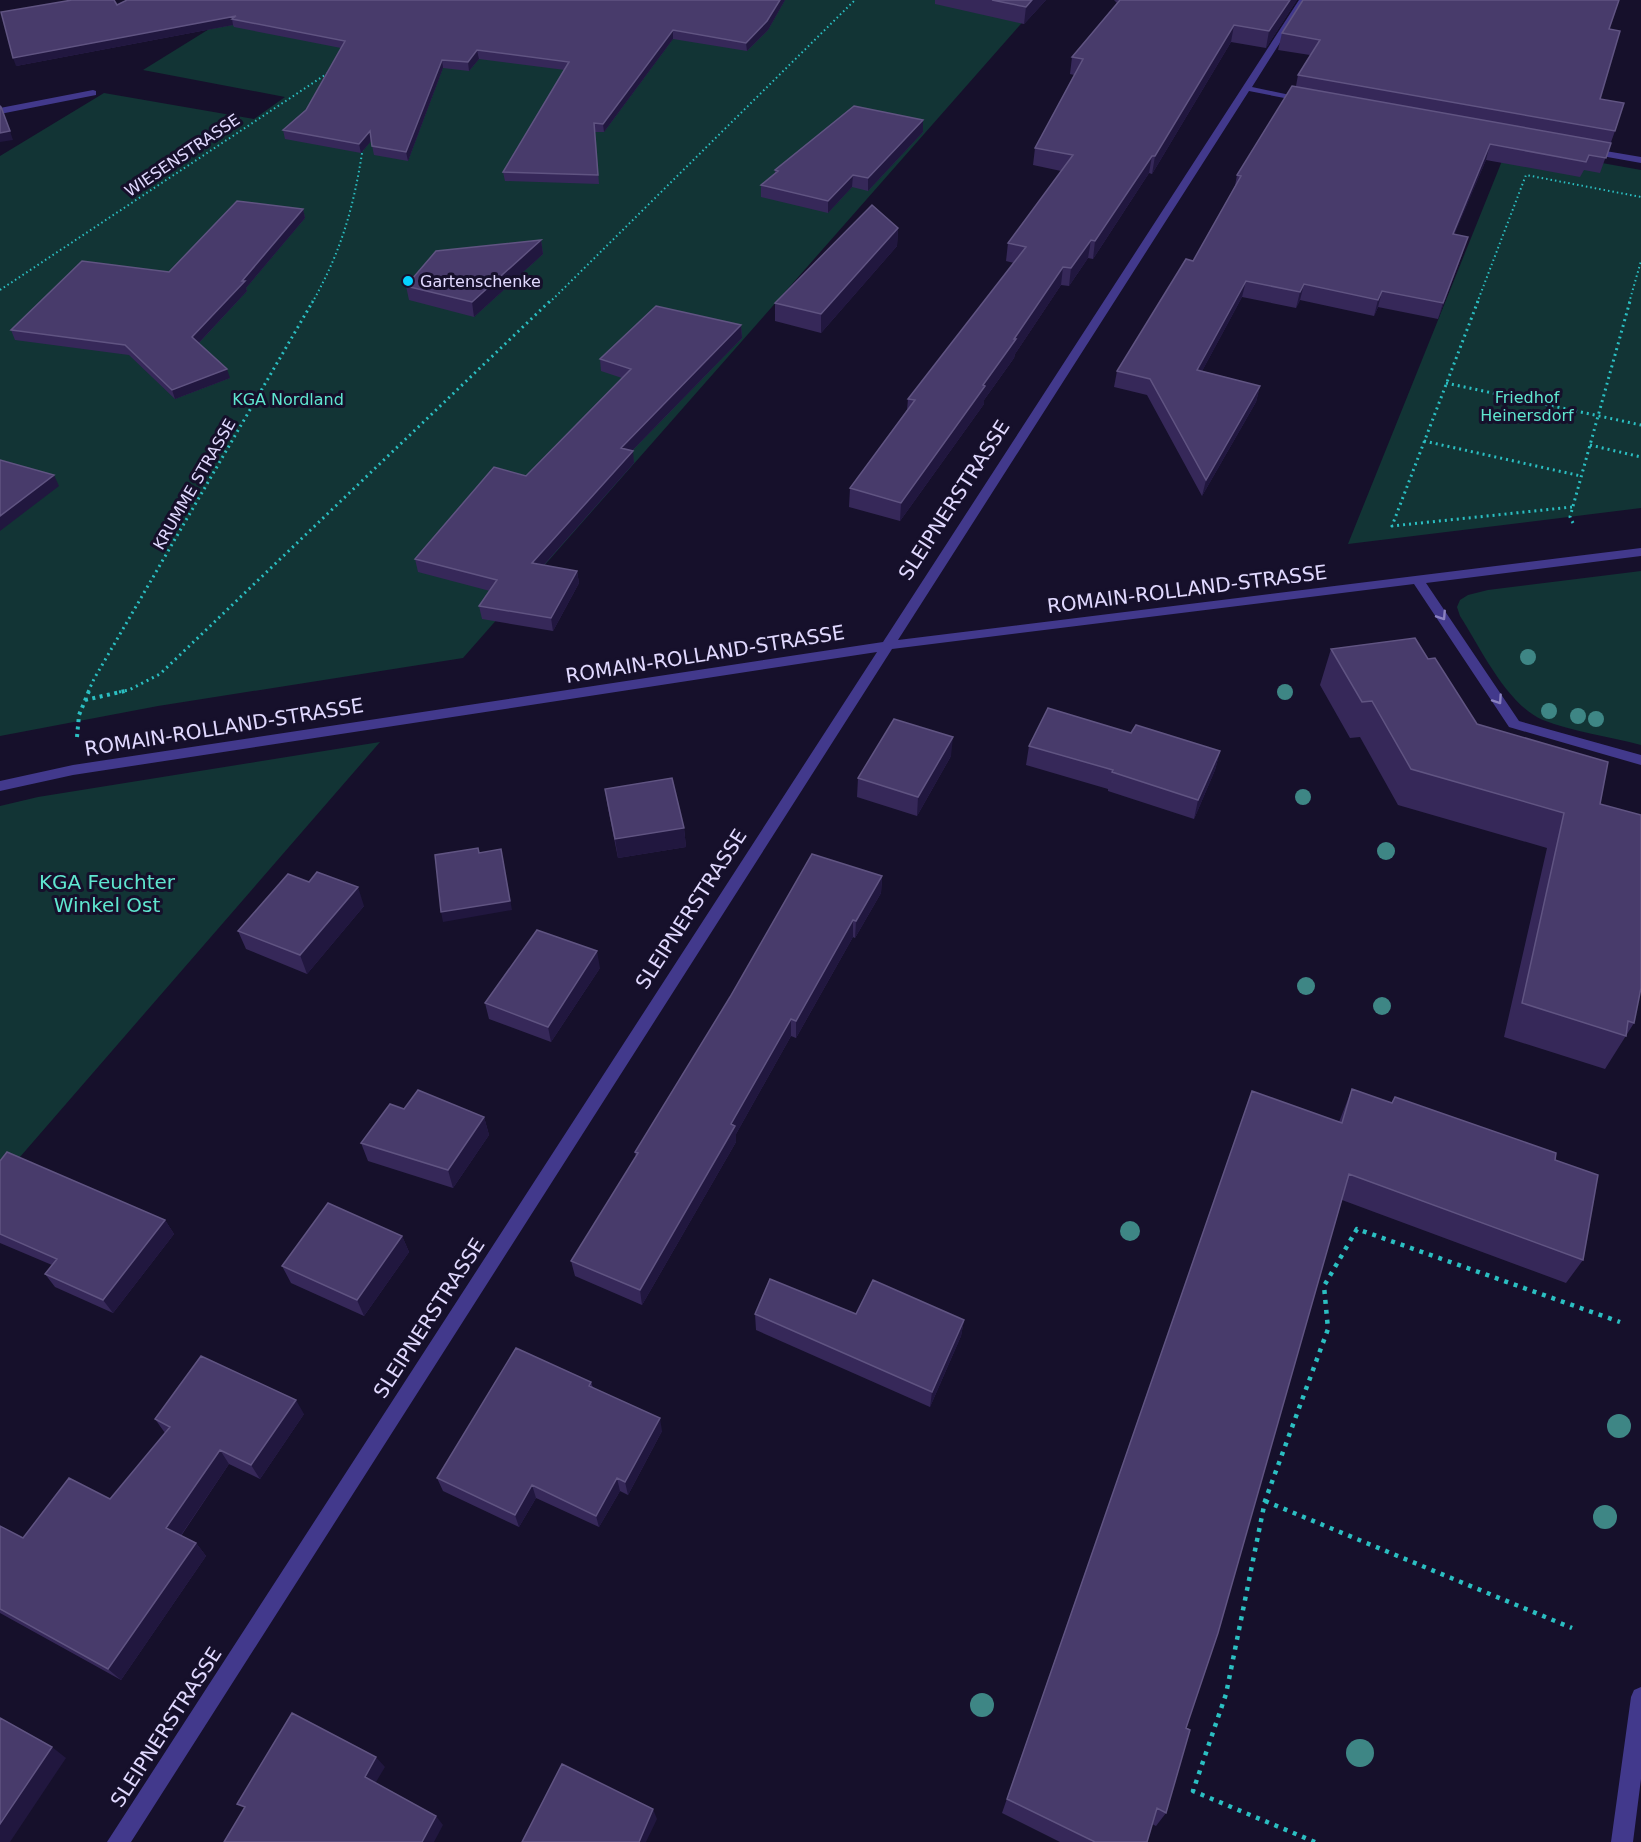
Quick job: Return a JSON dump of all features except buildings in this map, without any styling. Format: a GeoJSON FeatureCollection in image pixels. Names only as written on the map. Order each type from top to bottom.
{"type":"FeatureCollection","features":[{"type":"Feature","properties":{"kind":"street","name":"SLEIPNERSTRASSE"},"geometry":{"type":"LineString","coordinates":[[118,1842],[885,646],[1303,0]]}},
{"type":"Feature","properties":{"kind":"street"},"geometry":{"type":"LineString","coordinates":[[1245,88],[1315,101]]}},
{"type":"Feature","properties":{"kind":"street"},"geometry":{"type":"LineString","coordinates":[[0,111],[93,93]]}},
{"type":"Feature","properties":{"kind":"street"},"geometry":{"type":"LineString","coordinates":[[1583,150],[1641,160]]}},
{"type":"Feature","properties":{"kind":"street","name":"ROMAIN-ROLLAND-STRASSE"},"geometry":{"type":"LineString","coordinates":[[0,786],[73,770],[885,646],[1641,552]]}},
{"type":"Feature","properties":{"kind":"street"},"geometry":{"type":"LineString","coordinates":[[1418,580],[1514,724],[1641,760]]}},
{"type":"Feature","properties":{"kind":"street"},"geometry":{"type":"LineString","coordinates":[[1622,1842],[1641,1697]]}},
{"type":"Feature","properties":{"kind":"path"},"geometry":{"type":"LineString","coordinates":[[85,700],[129,690],[160,674],[560,292],[855,0]]}},
{"type":"Feature","properties":{"kind":"path","name":"WIESENSTRASSE"},"geometry":{"type":"LineString","coordinates":[[0,290],[328,72]]}},
{"type":"Feature","properties":{"kind":"path","name":"KRUMME STRASSE"},"geometry":{"type":"LineString","coordinates":[[73,770],[79,716],[94,679],[332,268],[355,198],[363,144]]}},
{"type":"Feature","properties":{"kind":"path"},"geometry":{"type":"LineString","coordinates":[[1572,507],[1392,526],[1526,175],[1641,197]]}},
{"type":"Feature","properties":{"kind":"path"},"geometry":{"type":"LineString","coordinates":[[1573,523],[1570,517],[1572,507],[1641,261]]}},
{"type":"Feature","properties":{"kind":"path"},"geometry":{"type":"LineString","coordinates":[[1446,383],[1641,425]]}},
{"type":"Feature","properties":{"kind":"path"},"geometry":{"type":"LineString","coordinates":[[1424,441],[1581,476]]}},
{"type":"Feature","properties":{"kind":"path"},"geometry":{"type":"LineString","coordinates":[[1590,445],[1641,457]]}},
{"type":"Feature","properties":{"kind":"path"},"geometry":{"type":"LineString","coordinates":[[1315,1842],[1193,1791],[1226,1694],[1265,1501],[1328,1329],[1324,1286],[1357,1229],[1620,1322]]}},
{"type":"Feature","properties":{"kind":"path"},"geometry":{"type":"LineString","coordinates":[[1265,1501],[1572,1628]]}},
{"type":"Feature","properties":{"kind":"green space","name":"KGA Nordland"},"geometry":{"type":"Polygon","coordinates":[[[256,0],[1042,0],[463,658],[158,706],[0,736],[0,156],[104,93],[254,119],[285,97],[143,70],[256,0]]]}},
{"type":"Feature","properties":{"kind":"green space","name":"Friedhof Heinersdorf"},"geometry":{"type":"Polygon","coordinates":[[[1508,146],[1641,170],[1641,508],[1348,544],[1508,146]]]}},
{"type":"Feature","properties":{"kind":"green space"},"geometry":{"type":"Polygon","coordinates":[[[1641,571],[1641,745],[1566,727],[1543,720],[1530,712],[1506,689],[1460,616],[1457,607],[1460,600],[1468,595],[1488,590],[1641,571]]]}},
{"type":"Feature","properties":{"kind":"green space","name":"KGA Feuchter Winkel Ost"},"geometry":{"type":"Polygon","coordinates":[[[380,742],[0,1180],[0,806],[38,797],[380,742]]]}},
{"type":"Feature","properties":{"kind":"place","name":"Gartenschenke"},"geometry":{"type":"Point","coordinates":[408,281]}}]}
